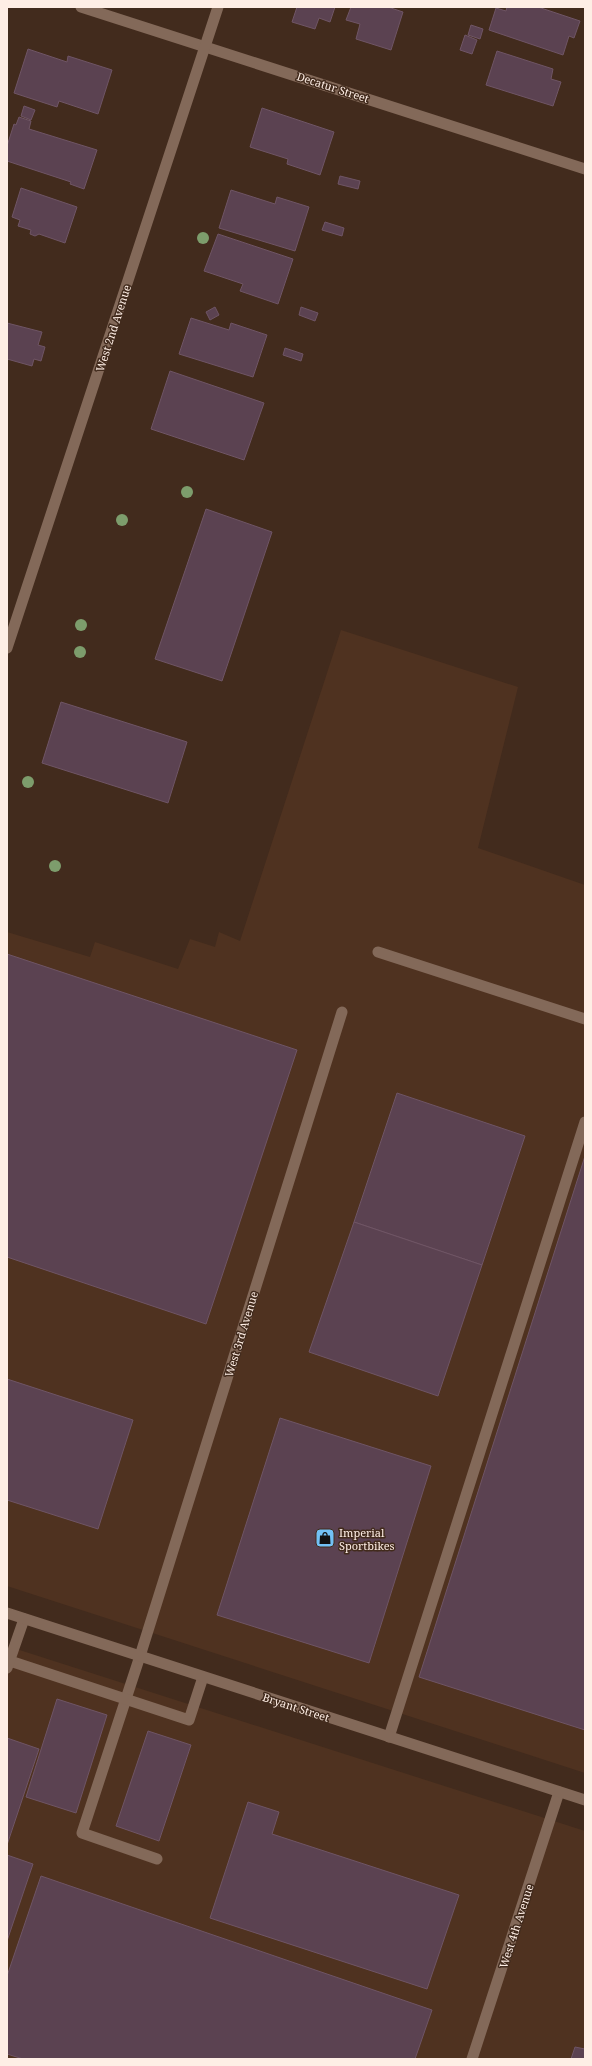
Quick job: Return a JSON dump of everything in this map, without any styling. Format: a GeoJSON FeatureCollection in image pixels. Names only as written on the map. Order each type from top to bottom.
{"type":"FeatureCollection","features":[{"type":"Feature","properties":{"kind":"street","name":"Decatur Street"},"geometry":{"type":"LineString","coordinates":[[81,7],[585,169]]}},
{"type":"Feature","properties":{"kind":"street","name":"West 2nd Avenue"},"geometry":{"type":"LineString","coordinates":[[7,648],[218,7]]}},
{"type":"Feature","properties":{"kind":"street"},"geometry":{"type":"LineString","coordinates":[[378,952],[585,1019]]}},
{"type":"Feature","properties":{"kind":"street","name":"West 3rd Avenue"},"geometry":{"type":"LineString","coordinates":[[157,1860],[82,1833],[140,1656],[342,1012]]}},
{"type":"Feature","properties":{"kind":"street"},"geometry":{"type":"LineString","coordinates":[[389,1737],[585,1122]]}},
{"type":"Feature","properties":{"kind":"street","name":"Bryant Street"},"geometry":{"type":"LineString","coordinates":[[7,1613],[585,1800]]}},
{"type":"Feature","properties":{"kind":"street"},"geometry":{"type":"LineString","coordinates":[[24,1618],[8,1663],[189,1720],[204,1676]]}},
{"type":"Feature","properties":{"kind":"street","name":"West 4th Avenue"},"geometry":{"type":"LineString","coordinates":[[472,2059],[559,1792]]}},
{"type":"Feature","properties":{"kind":"shaded area"},"geometry":{"type":"Polygon","coordinates":[[[341,630],[518,687],[478,848],[585,885],[585,1773],[7,1586],[7,932],[90,957],[95,942],[178,969],[190,939],[215,947],[219,932],[240,941],[341,630]]]}},
{"type":"Feature","properties":{"kind":"shaded area"},"geometry":{"type":"Polygon","coordinates":[[[7,1646],[585,1831],[585,2059],[7,2059],[7,1646]]]}},
{"type":"Feature","properties":{"kind":"building"},"geometry":{"type":"Polygon","coordinates":[[[297,7],[335,7],[330,22],[319,18],[315,29],[292,22],[297,7]]]}},
{"type":"Feature","properties":{"kind":"building"},"geometry":{"type":"Polygon","coordinates":[[[351,7],[388,7],[403,12],[391,50],[356,39],[360,24],[346,20],[351,7]]]}},
{"type":"Feature","properties":{"kind":"building"},"geometry":{"type":"Polygon","coordinates":[[[507,7],[538,7],[580,21],[574,38],[569,36],[563,55],[489,30],[496,8],[506,11],[507,7]]]}},
{"type":"Feature","properties":{"kind":"building"},"geometry":{"type":"Polygon","coordinates":[[[471,25],[483,29],[480,39],[468,35],[471,25]]]}},
{"type":"Feature","properties":{"kind":"building"},"geometry":{"type":"Polygon","coordinates":[[[465,35],[477,40],[472,54],[460,50],[465,35]]]}},
{"type":"Feature","properties":{"kind":"building"},"geometry":{"type":"Polygon","coordinates":[[[28,49],[67,62],[68,56],[112,70],[98,114],[59,101],[57,107],[14,93],[28,49]]]}},
{"type":"Feature","properties":{"kind":"building"},"geometry":{"type":"Polygon","coordinates":[[[497,51],[553,69],[551,79],[561,82],[553,106],[486,85],[497,51]]]}},
{"type":"Feature","properties":{"kind":"building"},"geometry":{"type":"Polygon","coordinates":[[[24,106],[35,110],[31,120],[21,116],[24,106]]]}},
{"type":"Feature","properties":{"kind":"building"},"geometry":{"type":"Polygon","coordinates":[[[262,108],[334,132],[320,175],[287,164],[288,159],[250,147],[262,108]]]}},
{"type":"Feature","properties":{"kind":"building"},"geometry":{"type":"Polygon","coordinates":[[[19,117],[31,121],[29,129],[97,150],[84,189],[70,184],[71,182],[7,161],[7,146],[14,124],[16,125],[19,117]]]}},
{"type":"Feature","properties":{"kind":"building"},"geometry":{"type":"Polygon","coordinates":[[[340,176],[360,181],[358,189],[338,184],[340,176]]]}},
{"type":"Feature","properties":{"kind":"building"},"geometry":{"type":"Polygon","coordinates":[[[21,188],[77,207],[65,243],[39,234],[35,236],[30,234],[31,230],[18,226],[20,220],[12,217],[21,188]]]}},
{"type":"Feature","properties":{"kind":"building"},"geometry":{"type":"Polygon","coordinates":[[[231,190],[275,204],[277,197],[309,207],[295,251],[219,228],[231,190]]]}},
{"type":"Feature","properties":{"kind":"building"},"geometry":{"type":"Polygon","coordinates":[[[325,222],[344,228],[342,236],[322,230],[325,222]]]}},
{"type":"Feature","properties":{"kind":"building"},"geometry":{"type":"Polygon","coordinates":[[[218,234],[293,259],[278,304],[240,291],[243,284],[204,271],[218,234]]]}},
{"type":"Feature","properties":{"kind":"building"},"geometry":{"type":"Polygon","coordinates":[[[215,307],[219,315],[210,320],[206,312],[215,307]]]}},
{"type":"Feature","properties":{"kind":"building"},"geometry":{"type":"Polygon","coordinates":[[[301,307],[318,313],[315,321],[299,315],[301,307]]]}},
{"type":"Feature","properties":{"kind":"building"},"geometry":{"type":"Polygon","coordinates":[[[191,318],[229,330],[231,323],[267,335],[253,377],[179,354],[191,318]]]}},
{"type":"Feature","properties":{"kind":"building"},"geometry":{"type":"Polygon","coordinates":[[[7,323],[42,332],[38,345],[45,347],[41,361],[34,359],[32,366],[7,359],[7,323]]]}},
{"type":"Feature","properties":{"kind":"building"},"geometry":{"type":"Polygon","coordinates":[[[285,348],[303,354],[301,361],[283,355],[285,348]]]}},
{"type":"Feature","properties":{"kind":"building"},"geometry":{"type":"Polygon","coordinates":[[[170,371],[264,403],[244,460],[151,429],[170,371]]]}},
{"type":"Feature","properties":{"kind":"building"},"geometry":{"type":"Polygon","coordinates":[[[206,509],[272,532],[222,681],[155,659],[206,509]]]}},
{"type":"Feature","properties":{"kind":"building"},"geometry":{"type":"Polygon","coordinates":[[[61,702],[187,742],[168,803],[42,763],[61,702]]]}},
{"type":"Feature","properties":{"kind":"building"},"geometry":{"type":"Polygon","coordinates":[[[7,954],[297,1050],[206,1324],[7,1257],[7,954]]]}},
{"type":"Feature","properties":{"kind":"building"},"geometry":{"type":"Polygon","coordinates":[[[397,1093],[525,1136],[482,1265],[354,1222],[397,1093]]]}},
{"type":"Feature","properties":{"kind":"building"},"geometry":{"type":"Polygon","coordinates":[[[585,1156],[585,1730],[419,1677],[585,1156]]]}},
{"type":"Feature","properties":{"kind":"building"},"geometry":{"type":"Polygon","coordinates":[[[354,1222],[482,1265],[438,1396],[309,1352],[354,1222]]]}},
{"type":"Feature","properties":{"kind":"building"},"geometry":{"type":"Polygon","coordinates":[[[7,1379],[133,1420],[98,1529],[7,1500],[7,1379]]]}},
{"type":"Feature","properties":{"kind":"building"},"geometry":{"type":"Polygon","coordinates":[[[280,1418],[431,1466],[369,1663],[217,1615],[280,1418]]]}},
{"type":"Feature","properties":{"kind":"building"},"geometry":{"type":"Polygon","coordinates":[[[57,1699],[107,1715],[76,1813],[26,1797],[57,1699]]]}},
{"type":"Feature","properties":{"kind":"building"},"geometry":{"type":"Polygon","coordinates":[[[148,1731],[191,1745],[159,1841],[116,1826],[148,1731]]]}},
{"type":"Feature","properties":{"kind":"building"},"geometry":{"type":"Polygon","coordinates":[[[7,1738],[39,1749],[7,1845],[7,1738]]]}},
{"type":"Feature","properties":{"kind":"building"},"geometry":{"type":"Polygon","coordinates":[[[248,1802],[279,1812],[272,1834],[459,1895],[427,1989],[210,1918],[248,1802]]]}},
{"type":"Feature","properties":{"kind":"building"},"geometry":{"type":"Polygon","coordinates":[[[7,1855],[33,1864],[7,1941],[7,1855]]]}},
{"type":"Feature","properties":{"kind":"building"},"geometry":{"type":"Polygon","coordinates":[[[41,1876],[432,2010],[415,2059],[23,2059],[7,2054],[7,1976],[41,1876]]]}},
{"type":"Feature","properties":{"kind":"building"},"geometry":{"type":"Polygon","coordinates":[[[575,2047],[585,2049],[585,2059],[571,2059],[575,2047]]]}},
{"type":"Feature","properties":{"kind":"place","name":"Imperial Sportbikes"},"geometry":{"type":"Point","coordinates":[325,1538]}}]}
